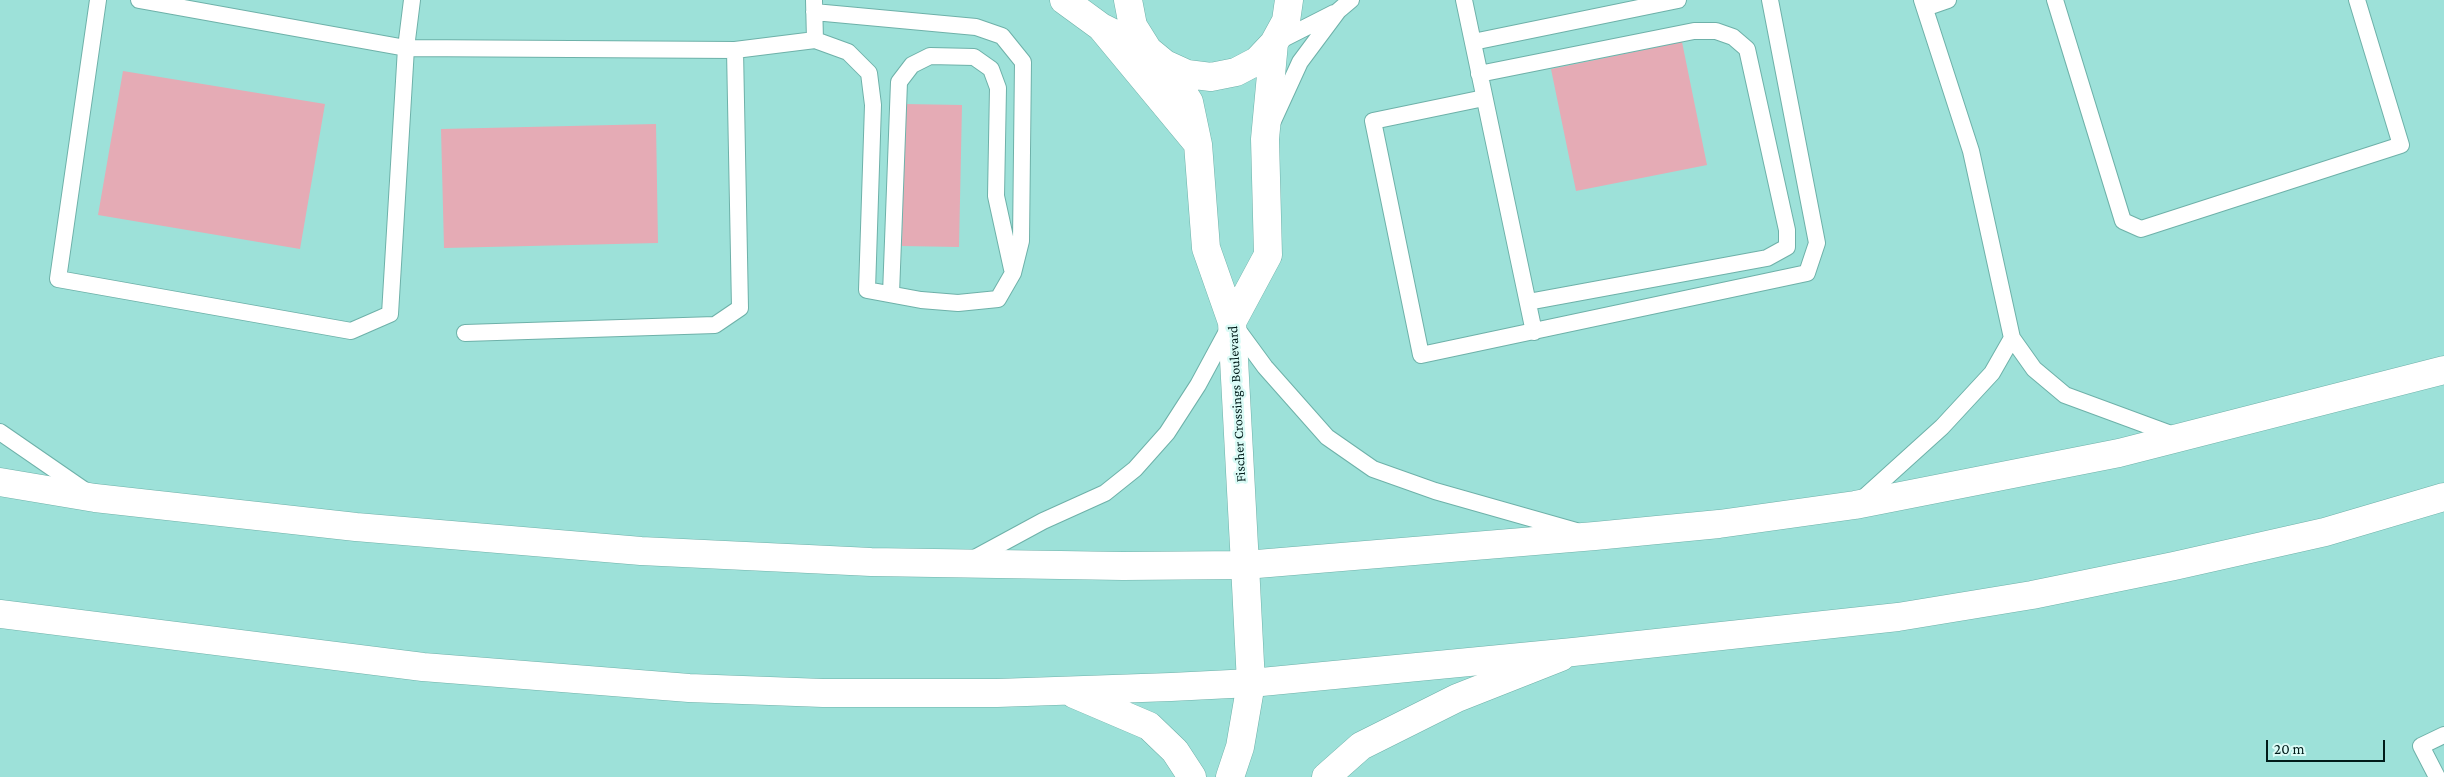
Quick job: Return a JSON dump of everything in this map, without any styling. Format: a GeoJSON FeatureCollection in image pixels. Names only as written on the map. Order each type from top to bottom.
{"type":"FeatureCollection","features":[{"type":"Feature","properties":{"kind":"main road"},"geometry":{"type":"LineString","coordinates":[[1064,0],[1101,27],[1187,74],[1211,77],[1236,72],[1257,60],[1274,43],[1286,21],[1289,0]]}},
{"type":"Feature","properties":{"kind":"main road"},"geometry":{"type":"LineString","coordinates":[[1128,0],[1133,26],[1189,102],[1198,144],[1206,248],[1232,322]]}},
{"type":"Feature","properties":{"kind":"main road"},"geometry":{"type":"LineString","coordinates":[[1101,27],[1198,144]]}},
{"type":"Feature","properties":{"kind":"main road","name":"Fischer Crossings Boulevard"},"geometry":{"type":"LineString","coordinates":[[1230,777],[1240,746],[1251,682],[1232,322],[1268,255],[1265,139],[1274,43]]}},
{"type":"Feature","properties":{"kind":"main road"},"geometry":{"type":"LineString","coordinates":[[0,482],[95,498],[356,527],[641,551],[871,562],[967,562],[1123,566],[1245,565],[1719,524],[1855,505],[2118,453],[2444,370]]}},
{"type":"Feature","properties":{"kind":"main road"},"geometry":{"type":"LineString","coordinates":[[0,614],[424,667],[556,679],[823,692],[997,693],[1251,682],[1573,652],[1898,617],[2032,595],[2325,532],[2444,497]]}},
{"type":"Feature","properties":{"kind":"main road"},"geometry":{"type":"LineString","coordinates":[[1326,777],[1361,746],[1391,730],[1457,698],[1573,652]]}},
{"type":"Feature","properties":{"kind":"main road"},"geometry":{"type":"LineString","coordinates":[[1065,690],[1150,726],[1175,751],[1192,777]]}},
{"type":"Feature","properties":{"kind":"lane"},"geometry":{"type":"LineString","coordinates":[[98,0],[58,279],[351,331],[390,314],[406,48],[412,0]]}},
{"type":"Feature","properties":{"kind":"lane"},"geometry":{"type":"LineString","coordinates":[[139,0],[406,48],[735,50],[815,40],[848,52],[869,73],[873,105],[868,290],[921,300],[958,303],[998,299],[1014,273],[1021,241],[1022,62],[1002,36],[976,26],[814,6],[815,40]]}},
{"type":"Feature","properties":{"kind":"lane"},"geometry":{"type":"LineString","coordinates":[[1265,139],[1300,62],[1338,11],[1351,0]]}},
{"type":"Feature","properties":{"kind":"lane"},"geometry":{"type":"LineString","coordinates":[[1464,0],[1534,332]]}},
{"type":"Feature","properties":{"kind":"lane"},"geometry":{"type":"LineString","coordinates":[[1473,42],[1678,0]]}},
{"type":"Feature","properties":{"kind":"lane"},"geometry":{"type":"LineString","coordinates":[[1484,98],[1373,121],[1420,355],[1807,273],[1817,243],[1770,0]]}},
{"type":"Feature","properties":{"kind":"lane"},"geometry":{"type":"LineString","coordinates":[[1948,0],[1924,4],[1972,152],[2012,338],[2034,369],[2065,395],[2181,437]]}},
{"type":"Feature","properties":{"kind":"lane"},"geometry":{"type":"LineString","coordinates":[[2055,0],[2123,222],[2141,229],[2401,145],[2357,0]]}},
{"type":"Feature","properties":{"kind":"lane"},"geometry":{"type":"LineString","coordinates":[[1274,43],[1338,11]]}},
{"type":"Feature","properties":{"kind":"lane"},"geometry":{"type":"LineString","coordinates":[[1479,74],[1694,31],[1716,31],[1733,36],[1747,49],[1787,230],[1786,246],[1767,258],[1528,302]]}},
{"type":"Feature","properties":{"kind":"lane"},"geometry":{"type":"LineString","coordinates":[[465,333],[715,325],[740,308],[735,50]]}},
{"type":"Feature","properties":{"kind":"lane"},"geometry":{"type":"LineString","coordinates":[[891,294],[899,82],[912,65],[930,56],[974,57],[991,69],[998,88],[996,196],[1014,273]]}},
{"type":"Feature","properties":{"kind":"lane"},"geometry":{"type":"LineString","coordinates":[[967,562],[1043,521],[1105,493],[1135,469],[1168,433],[1198,385],[1232,322],[1265,367],[1327,437],[1373,469],[1435,491],[1595,536]]}},
{"type":"Feature","properties":{"kind":"lane"},"geometry":{"type":"LineString","coordinates":[[1855,505],[1942,427],[1992,373],[2012,338]]}},
{"type":"Feature","properties":{"kind":"lane"},"geometry":{"type":"LineString","coordinates":[[0,432],[95,498]]}},
{"type":"Feature","properties":{"kind":"lane"},"geometry":{"type":"LineString","coordinates":[[2437,777],[2421,746],[2444,735]]}},
{"type":"Feature","properties":{"kind":"building"},"geometry":{"type":"Polygon","coordinates":[[[1682,42],[1707,165],[1576,191],[1551,69],[1682,42]]]}},
{"type":"Feature","properties":{"kind":"building"},"geometry":{"type":"Polygon","coordinates":[[[123,71],[325,104],[300,249],[98,215],[123,71]]]}},
{"type":"Feature","properties":{"kind":"building"},"geometry":{"type":"Polygon","coordinates":[[[904,104],[962,105],[959,247],[902,246],[904,104]]]}},
{"type":"Feature","properties":{"kind":"building"},"geometry":{"type":"Polygon","coordinates":[[[656,124],[658,243],[444,248],[441,129],[656,124]]]}}]}
